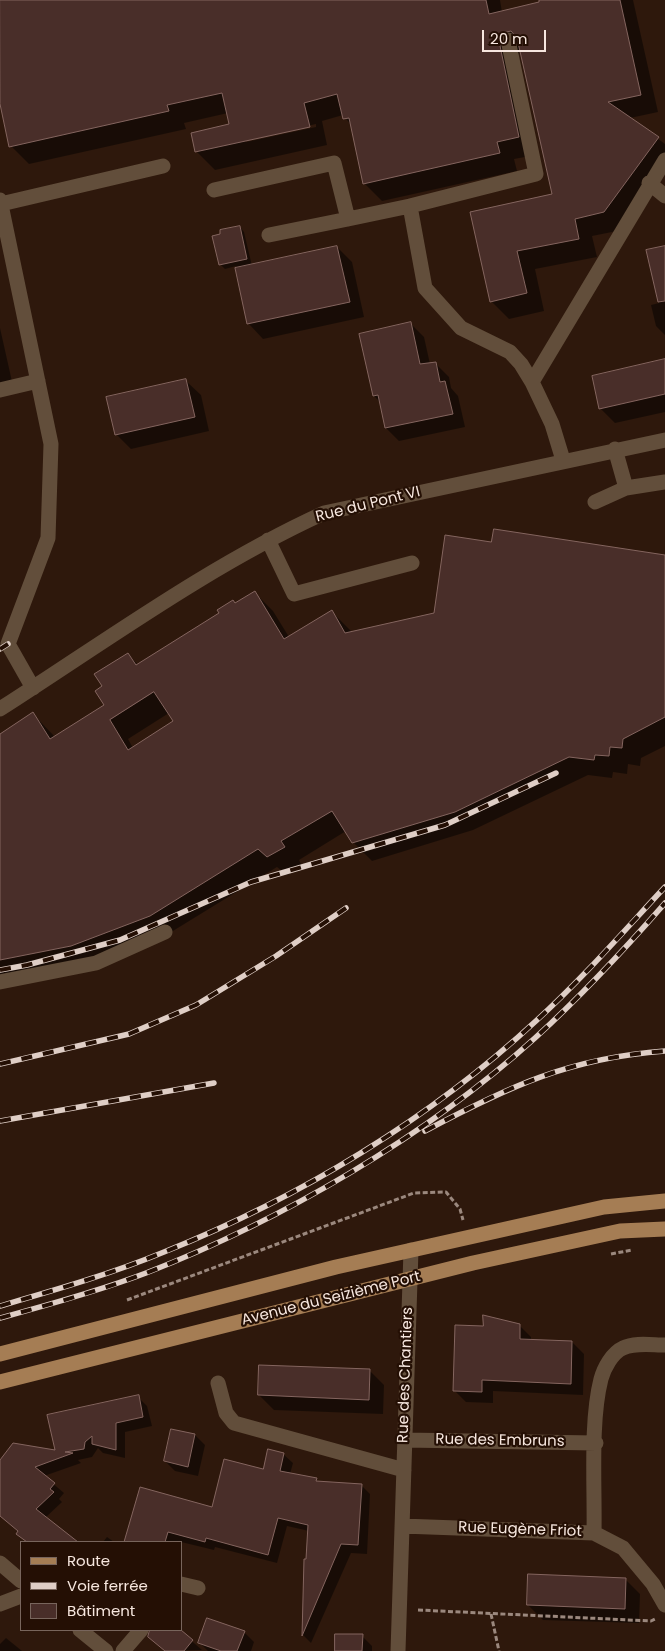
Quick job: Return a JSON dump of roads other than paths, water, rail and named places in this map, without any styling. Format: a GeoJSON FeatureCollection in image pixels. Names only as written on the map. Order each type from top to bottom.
{"type":"FeatureCollection","features":[{"type":"Feature","properties":{"kind":"main road","name":"Avenue du Seizième Port"},"geometry":{"type":"LineString","coordinates":[[0,1354],[336,1266],[604,1207],[665,1202]]}},
{"type":"Feature","properties":{"kind":"main road","name":"Avenue du Seizième Port"},"geometry":{"type":"LineString","coordinates":[[0,1382],[409,1279],[620,1231],[665,1230]]}},
{"type":"Feature","properties":{"kind":"street"},"geometry":{"type":"LineString","coordinates":[[269,235],[410,206],[536,174],[508,40]]}},
{"type":"Feature","properties":{"kind":"street"},"geometry":{"type":"LineString","coordinates":[[532,382],[665,160]]}},
{"type":"Feature","properties":{"kind":"street"},"geometry":{"type":"LineString","coordinates":[[214,190],[334,163],[348,219]]}},
{"type":"Feature","properties":{"kind":"street"},"geometry":{"type":"LineString","coordinates":[[33,688],[6,638],[48,538],[52,444],[0,202],[163,166]]}},
{"type":"Feature","properties":{"kind":"street"},"geometry":{"type":"LineString","coordinates":[[649,184],[665,196]]}},
{"type":"Feature","properties":{"kind":"street"},"geometry":{"type":"LineString","coordinates":[[410,206],[425,288],[461,328],[510,352],[521,364],[532,382],[552,424],[563,460]]}},
{"type":"Feature","properties":{"kind":"street"},"geometry":{"type":"LineString","coordinates":[[0,390],[38,381]]}},
{"type":"Feature","properties":{"kind":"street","name":"Rue du Pont VI"},"geometry":{"type":"LineString","coordinates":[[0,709],[268,540],[324,513],[563,460],[665,440]]}},
{"type":"Feature","properties":{"kind":"street"},"geometry":{"type":"LineString","coordinates":[[615,449],[626,488]]}},
{"type":"Feature","properties":{"kind":"street"},"geometry":{"type":"LineString","coordinates":[[595,502],[626,488],[665,482]]}},
{"type":"Feature","properties":{"kind":"street"},"geometry":{"type":"LineString","coordinates":[[268,540],[294,594],[412,563]]}},
{"type":"Feature","properties":{"kind":"street"},"geometry":{"type":"LineString","coordinates":[[0,982],[96,963],[165,932]]}},
{"type":"Feature","properties":{"kind":"street","name":"Rue des Chantiers"},"geometry":{"type":"LineString","coordinates":[[398,1651],[411,1250]]}},
{"type":"Feature","properties":{"kind":"street"},"geometry":{"type":"LineString","coordinates":[[594,1533],[596,1403],[601,1376],[608,1361],[622,1348],[635,1345],[665,1345]]}},
{"type":"Feature","properties":{"kind":"street"},"geometry":{"type":"LineString","coordinates":[[218,1383],[226,1413],[234,1423],[404,1470]]}},
{"type":"Feature","properties":{"kind":"street","name":"Rue des Embruns"},"geometry":{"type":"LineString","coordinates":[[404,1440],[596,1443]]}},
{"type":"Feature","properties":{"kind":"street","name":"Rue Eugène Friot"},"geometry":{"type":"LineString","coordinates":[[402,1526],[594,1533],[623,1548],[653,1584],[661,1611]]}},
{"type":"Feature","properties":{"kind":"street"},"geometry":{"type":"LineString","coordinates":[[0,1563],[20,1580]]}},
{"type":"Feature","properties":{"kind":"street"},"geometry":{"type":"LineString","coordinates":[[182,1584],[198,1588]]}},
{"type":"Feature","properties":{"kind":"street"},"geometry":{"type":"LineString","coordinates":[[0,1604],[20,1596]]}},
{"type":"Feature","properties":{"kind":"street"},"geometry":{"type":"LineString","coordinates":[[81,1631],[106,1651]]}},
{"type":"Feature","properties":{"kind":"street"},"geometry":{"type":"LineString","coordinates":[[124,1651],[140,1631]]}},
{"type":"Feature","properties":{"kind":"railway"},"geometry":{"type":"LineString","coordinates":[[0,649],[8,644]]}},
{"type":"Feature","properties":{"kind":"railway"},"geometry":{"type":"LineString","coordinates":[[0,970],[27,965],[120,940],[251,882],[445,825],[556,773]]}},
{"type":"Feature","properties":{"kind":"railway"},"geometry":{"type":"LineString","coordinates":[[0,1306],[103,1275],[214,1231],[264,1207],[361,1153],[408,1123],[496,1056],[570,988],[665,887]]}},
{"type":"Feature","properties":{"kind":"railway"},"geometry":{"type":"LineString","coordinates":[[0,1318],[110,1286],[197,1252],[299,1202],[400,1142],[448,1109],[535,1038],[602,972],[665,903]]}},
{"type":"Feature","properties":{"kind":"railway"},"geometry":{"type":"LineString","coordinates":[[0,1064],[129,1034],[196,1005],[276,956],[346,908]]}},
{"type":"Feature","properties":{"kind":"railway"},"geometry":{"type":"LineString","coordinates":[[425,1131],[484,1101],[540,1077],[599,1060],[665,1051]]}},
{"type":"Feature","properties":{"kind":"railway"},"geometry":{"type":"LineString","coordinates":[[0,1121],[214,1083]]}}]}
